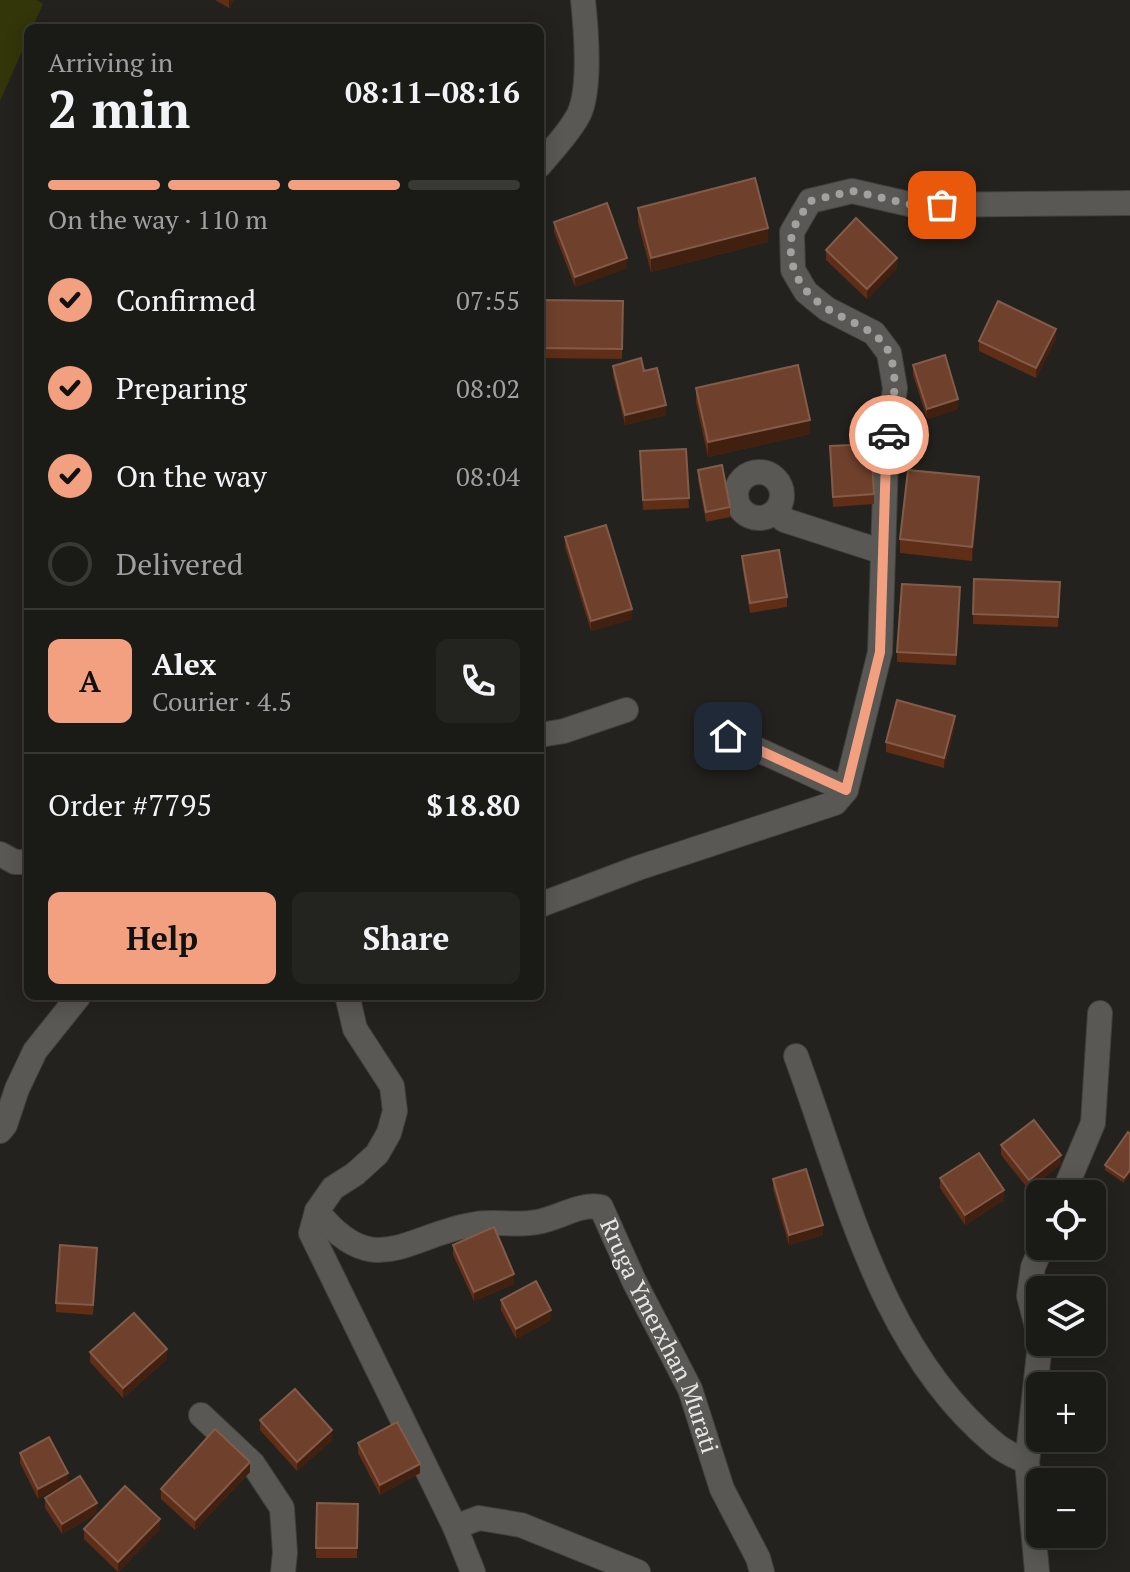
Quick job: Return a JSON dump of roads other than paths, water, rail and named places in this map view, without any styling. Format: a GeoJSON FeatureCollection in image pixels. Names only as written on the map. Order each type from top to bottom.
{"type":"FeatureCollection","features":[{"type":"Feature","properties":{"kind":"street"},"geometry":{"type":"LineString","coordinates":[[544,160],[580,112],[587,33],[583,0]]}},
{"type":"Feature","properties":{"kind":"street"},"geometry":{"type":"LineString","coordinates":[[544,903],[638,868],[835,803],[846,790],[880,652],[886,458],[895,388],[889,353],[874,333],[827,309],[806,292],[793,270],[792,232],[810,201],[852,191],[913,205],[1130,203]]}},
{"type":"Feature","properties":{"kind":"street"},"geometry":{"type":"LineString","coordinates":[[778,510],[784,520],[883,552]]}},
{"type":"Feature","properties":{"kind":"street"},"geometry":{"type":"LineString","coordinates":[[544,734],[564,731],[626,710]]}},
{"type":"Feature","properties":{"kind":"street"},"geometry":{"type":"LineString","coordinates":[[728,736],[846,790]]}},
{"type":"Feature","properties":{"kind":"street"},"geometry":{"type":"LineString","coordinates":[[0,854],[15,862],[24,862]]}},
{"type":"Feature","properties":{"kind":"street"},"geometry":{"type":"LineString","coordinates":[[57,1023],[58,1000]]}},
{"type":"Feature","properties":{"kind":"street"},"geometry":{"type":"LineString","coordinates":[[0,1131],[35,1051],[76,1000]]}},
{"type":"Feature","properties":{"kind":"street"},"geometry":{"type":"LineString","coordinates":[[348,1000],[355,1029],[392,1086],[395,1111],[389,1133],[377,1154],[333,1188],[317,1211],[311,1233],[455,1527],[473,1572]]}},
{"type":"Feature","properties":{"kind":"street"},"geometry":{"type":"LineString","coordinates":[[1069,1180],[1093,1123],[1100,1013]]}},
{"type":"Feature","properties":{"kind":"street"},"geometry":{"type":"LineString","coordinates":[[796,1056],[870,1265],[910,1343],[964,1412],[997,1446],[1027,1462]]}},
{"type":"Feature","properties":{"kind":"street","name":"Rruga Ymerxhan Murati"},"geometry":{"type":"LineString","coordinates":[[317,1211],[335,1233],[361,1247],[379,1251],[475,1224],[534,1223],[587,1205],[601,1207],[634,1281],[690,1389],[722,1489],[758,1558],[762,1572]]}},
{"type":"Feature","properties":{"kind":"street"},"geometry":{"type":"LineString","coordinates":[[1036,1260],[1029,1296],[1037,1327],[1039,1353],[1027,1462],[1037,1572]]}},
{"type":"Feature","properties":{"kind":"street"},"geometry":{"type":"LineString","coordinates":[[201,1415],[253,1464],[282,1508],[283,1572]]}},
{"type":"Feature","properties":{"kind":"street"},"geometry":{"type":"LineString","coordinates":[[455,1527],[479,1518],[521,1525],[638,1572]]}}]}
